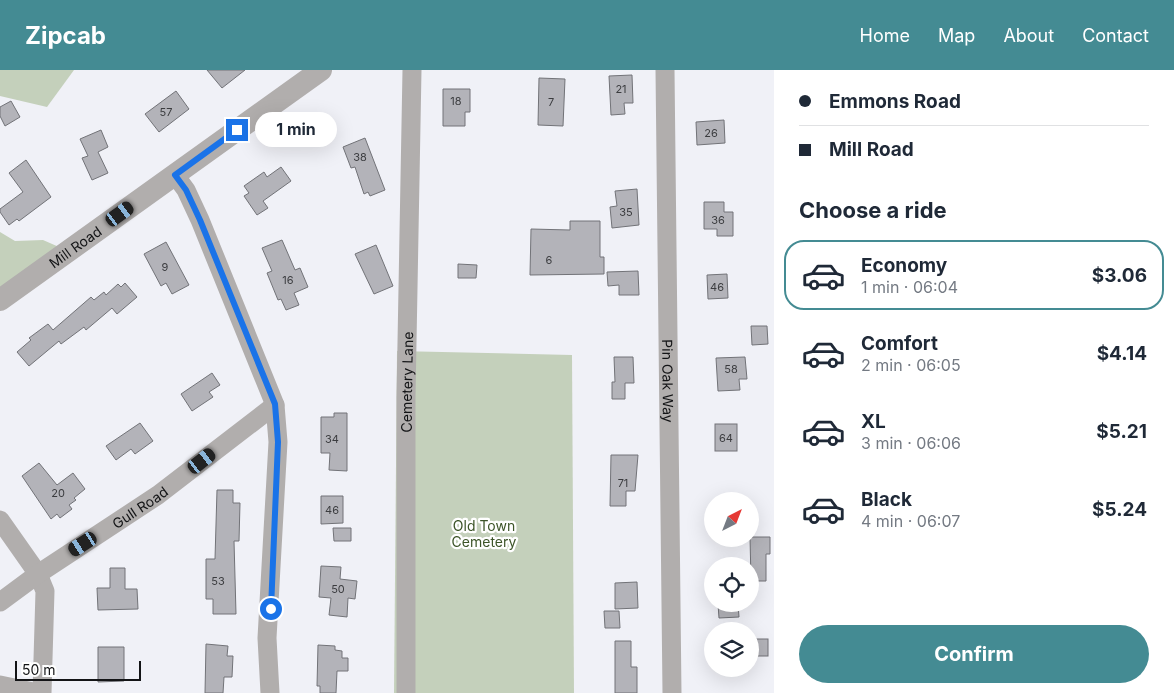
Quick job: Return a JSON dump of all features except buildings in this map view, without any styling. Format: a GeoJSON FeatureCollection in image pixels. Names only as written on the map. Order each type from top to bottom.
{"type":"FeatureCollection","features":[{"type":"Feature","properties":{"kind":"street","name":"Mill Road"},"geometry":{"type":"LineString","coordinates":[[0,300],[322,70]]}},
{"type":"Feature","properties":{"kind":"street","name":"Cemetery Lane"},"geometry":{"type":"LineString","coordinates":[[406,693],[406,397],[412,70]]}},
{"type":"Feature","properties":{"kind":"street","name":"Pin Oak Way"},"geometry":{"type":"LineString","coordinates":[[665,70],[672,693]]}},
{"type":"Feature","properties":{"kind":"street"},"geometry":{"type":"LineString","coordinates":[[175,175],[186,190],[200,220],[275,404],[278,442],[268,638],[270,693]]}},
{"type":"Feature","properties":{"kind":"street","name":"Gull Road"},"geometry":{"type":"LineString","coordinates":[[0,602],[38,574],[158,495],[275,404]]}},
{"type":"Feature","properties":{"kind":"street"},"geometry":{"type":"LineString","coordinates":[[0,520],[38,574],[45,591],[42,693]]}},
{"type":"Feature","properties":{"kind":"street"},"geometry":{"type":"LineString","coordinates":[[0,685],[38,693]]}},
{"type":"Feature","properties":{"kind":"green space"},"geometry":{"type":"Polygon","coordinates":[[[0,70],[74,70],[47,107],[0,96],[0,70]]]}},
{"type":"Feature","properties":{"kind":"green space"},"geometry":{"type":"Polygon","coordinates":[[[0,232],[15,241],[43,240],[59,247],[0,289],[0,232]]]}},
{"type":"Feature","properties":{"kind":"green space","name":"Old Town Cemetery"},"geometry":{"type":"Polygon","coordinates":[[[397,351],[572,355],[574,693],[394,693],[397,351]]]}},
{"type":"Feature","properties":{"kind":"route"},"geometry":{"type":"LineString","coordinates":[[237,130],[175,175],[186,190],[200,220],[275,404],[278,442],[271,609]]}}]}
